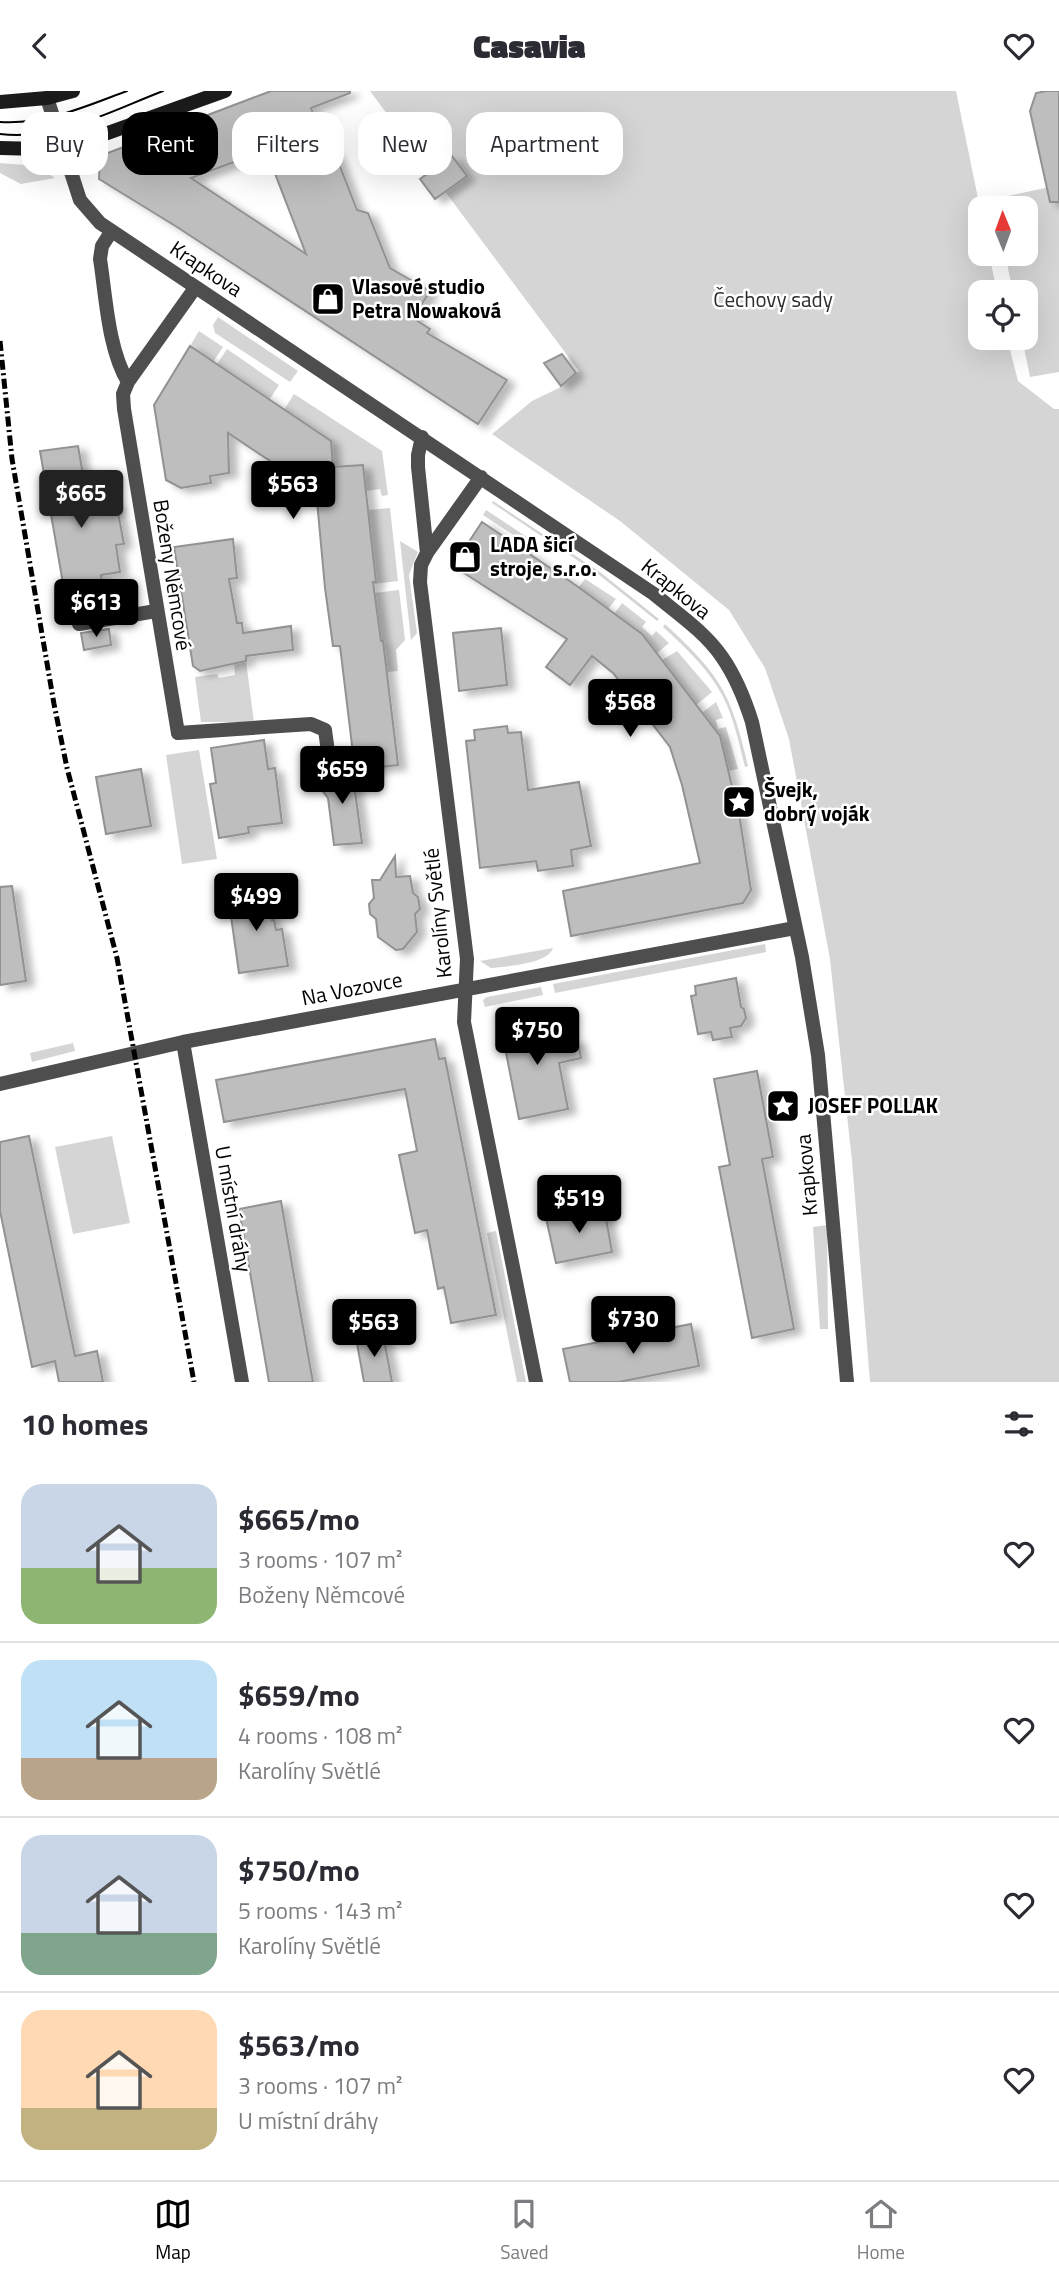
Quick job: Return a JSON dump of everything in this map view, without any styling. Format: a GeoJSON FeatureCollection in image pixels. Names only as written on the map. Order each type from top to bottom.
{"type":"FeatureCollection","features":[{"type":"Feature","properties":{"kind":"main road"},"geometry":{"type":"LineString","coordinates":[[0,102],[47,98],[71,91]]}},
{"type":"Feature","properties":{"kind":"main road"},"geometry":{"type":"LineString","coordinates":[[108,133],[225,91]]}},
{"type":"Feature","properties":{"kind":"main road"},"geometry":{"type":"LineString","coordinates":[[0,148],[21,149]]}},
{"type":"Feature","properties":{"kind":"street","name":"Krapkova"},"geometry":{"type":"LineString","coordinates":[[47,98],[51,112]]}},
{"type":"Feature","properties":{"kind":"street","name":"Krapkova"},"geometry":{"type":"LineString","coordinates":[[72,175],[80,200],[92,216],[111,232],[654,594],[722,656],[744,698],[752,722],[802,957],[818,1055],[847,1382]]}},
{"type":"Feature","properties":{"kind":"street","name":"Boženy Němcové"},"geometry":{"type":"LineString","coordinates":[[111,232],[102,246],[100,259],[116,355],[128,382],[123,394],[124,408],[178,733],[311,724],[325,730],[330,766]]}},
{"type":"Feature","properties":{"kind":"street"},"geometry":{"type":"LineString","coordinates":[[128,382],[195,288]]}},
{"type":"Feature","properties":{"kind":"street","name":"Karolíny Světlé"},"geometry":{"type":"LineString","coordinates":[[422,437],[418,467],[427,553],[421,565],[420,582],[467,959],[464,1015],[466,1034],[536,1382]]}},
{"type":"Feature","properties":{"kind":"street"},"geometry":{"type":"LineString","coordinates":[[427,553],[481,477]]}},
{"type":"Feature","properties":{"kind":"street"},"geometry":{"type":"LineString","coordinates":[[79,624],[156,611]]}},
{"type":"Feature","properties":{"kind":"street","name":"Na Vozovce"},"geometry":{"type":"LineString","coordinates":[[0,1084],[183,1042],[795,928]]}},
{"type":"Feature","properties":{"kind":"street","name":"U místní dráhy"},"geometry":{"type":"LineString","coordinates":[[183,1042],[242,1382]]}},
{"type":"Feature","properties":{"kind":"green space","name":"Čechovy sady"},"geometry":{"type":"Polygon","coordinates":[[[370,91],[956,91],[978,196],[968,196],[968,266],[992,266],[994,280],[968,280],[968,350],[1010,350],[1018,381],[1054,409],[1059,409],[1059,1382],[870,1382],[852,1161],[830,959],[789,739],[765,668],[729,610],[620,521],[492,434],[532,401],[561,387],[579,371],[433,175],[452,175],[452,112],[386,112],[370,91]]]}},
{"type":"Feature","properties":{"kind":"green space"},"geometry":{"type":"Polygon","coordinates":[[[0,163],[21,165],[21,175],[50,175],[55,178],[21,184],[0,173],[0,163]]]}},
{"type":"Feature","properties":{"kind":"green space"},"geometry":{"type":"Polygon","coordinates":[[[1059,185],[1059,372],[1030,377],[1024,350],[1038,350],[1038,280],[1010,280],[1008,266],[1038,266],[1038,196],[1008,196],[1059,185]]]}},
{"type":"Feature","properties":{"kind":"green space"},"geometry":{"type":"Polygon","coordinates":[[[218,317],[298,371],[290,382],[215,333],[213,325],[218,317]]]}},
{"type":"Feature","properties":{"kind":"green space"},"geometry":{"type":"Polygon","coordinates":[[[199,331],[223,347],[213,362],[190,346],[199,331]]]}},
{"type":"Feature","properties":{"kind":"green space"},"geometry":{"type":"Polygon","coordinates":[[[227,349],[279,385],[269,400],[217,364],[227,349]]]}},
{"type":"Feature","properties":{"kind":"green space"},"geometry":{"type":"Polygon","coordinates":[[[294,394],[382,451],[388,495],[382,496],[380,489],[366,491],[363,465],[333,467],[331,441],[284,410],[294,394]]]}},
{"type":"Feature","properties":{"kind":"green space"},"geometry":{"type":"Polygon","coordinates":[[[493,501],[600,572],[659,619],[657,621],[598,574],[492,503],[493,501]]]}},
{"type":"Feature","properties":{"kind":"green space"},"geometry":{"type":"Polygon","coordinates":[[[390,508],[398,581],[373,584],[376,581],[368,510],[390,508]]]}},
{"type":"Feature","properties":{"kind":"green space"},"geometry":{"type":"Polygon","coordinates":[[[486,510],[536,543],[532,547],[483,515],[486,510]]]}},
{"type":"Feature","properties":{"kind":"green space"},"geometry":{"type":"Polygon","coordinates":[[[400,541],[418,552],[409,575],[417,633],[411,640],[400,541]]]}},
{"type":"Feature","properties":{"kind":"green space"},"geometry":{"type":"Polygon","coordinates":[[[585,579],[616,599],[608,609],[578,588],[585,579]]]}},
{"type":"Feature","properties":{"kind":"green space"},"geometry":{"type":"Polygon","coordinates":[[[399,590],[405,640],[396,650],[398,671],[387,672],[374,593],[399,590]]]}},
{"type":"Feature","properties":{"kind":"green space"},"geometry":{"type":"Polygon","coordinates":[[[622,603],[646,622],[642,627],[652,636],[656,631],[669,643],[657,653],[643,635],[615,613],[622,603]]]}},
{"type":"Feature","properties":{"kind":"green space"},"geometry":{"type":"Polygon","coordinates":[[[665,624],[700,659],[724,692],[740,733],[748,766],[745,767],[731,716],[718,688],[700,663],[663,627],[665,624]]]}},
{"type":"Feature","properties":{"kind":"green space"},"geometry":{"type":"Polygon","coordinates":[[[677,651],[712,692],[696,705],[662,660],[677,651]]]}},
{"type":"Feature","properties":{"kind":"green space"},"geometry":{"type":"Polygon","coordinates":[[[246,661],[254,722],[201,722],[195,677],[217,674],[219,678],[235,675],[234,664],[246,661]]]}},
{"type":"Feature","properties":{"kind":"green space"},"geometry":{"type":"Polygon","coordinates":[[[716,702],[723,718],[716,720],[718,729],[726,727],[738,769],[729,771],[702,713],[716,702]]]}},
{"type":"Feature","properties":{"kind":"green space"},"geometry":{"type":"Polygon","coordinates":[[[199,750],[217,859],[182,864],[166,755],[199,750]]]}},
{"type":"Feature","properties":{"kind":"green space"},"geometry":{"type":"Polygon","coordinates":[[[765,944],[766,952],[555,993],[553,984],[765,944]]]}},
{"type":"Feature","properties":{"kind":"green space"},"geometry":{"type":"Polygon","coordinates":[[[553,948],[543,958],[516,965],[491,968],[480,961],[553,948]]]}},
{"type":"Feature","properties":{"kind":"green space"},"geometry":{"type":"Polygon","coordinates":[[[541,987],[543,995],[485,1007],[483,1000],[487,997],[541,987]]]}},
{"type":"Feature","properties":{"kind":"green space"},"geometry":{"type":"Polygon","coordinates":[[[73,1043],[75,1051],[32,1062],[30,1053],[73,1043]]]}},
{"type":"Feature","properties":{"kind":"green space"},"geometry":{"type":"Polygon","coordinates":[[[112,1136],[130,1223],[73,1234],[55,1147],[112,1136]]]}},
{"type":"Feature","properties":{"kind":"green space"},"geometry":{"type":"Polygon","coordinates":[[[827,1225],[828,1329],[820,1329],[813,1227],[827,1225]]]}},
{"type":"Feature","properties":{"kind":"green space"},"geometry":{"type":"Polygon","coordinates":[[[496,1231],[526,1382],[517,1382],[487,1233],[496,1231]]]}},
{"type":"Feature","properties":{"kind":"building"},"geometry":{"type":"Polygon","coordinates":[[[271,91],[350,91],[311,108],[313,112],[232,112],[232,163],[218,168],[218,112],[216,112],[271,91]]]}},
{"type":"Feature","properties":{"kind":"building"},"geometry":{"type":"Polygon","coordinates":[[[1059,91],[1059,202],[1050,202],[1030,111],[1036,93],[1059,91]]]}},
{"type":"Feature","properties":{"kind":"building"},"geometry":{"type":"Polygon","coordinates":[[[122,148],[122,175],[199,175],[191,178],[306,254],[275,175],[343,175],[357,210],[368,213],[390,268],[430,291],[413,318],[430,329],[427,333],[507,380],[478,424],[99,179],[99,175],[108,175],[108,153],[122,148]]]}},
{"type":"Feature","properties":{"kind":"building"},"geometry":{"type":"Polygon","coordinates":[[[452,156],[467,176],[435,199],[420,179],[426,175],[452,175],[452,156]]]}},
{"type":"Feature","properties":{"kind":"building"},"geometry":{"type":"Polygon","coordinates":[[[190,346],[331,441],[333,467],[363,465],[376,582],[373,582],[398,765],[355,770],[340,646],[333,646],[325,588],[315,479],[300,481],[228,433],[229,473],[210,476],[211,483],[181,488],[166,480],[154,405],[190,346]]]}},
{"type":"Feature","properties":{"kind":"building"},"geometry":{"type":"Polygon","coordinates":[[[562,354],[576,373],[561,386],[544,363],[562,354]]]}},
{"type":"Feature","properties":{"kind":"building"},"geometry":{"type":"Polygon","coordinates":[[[78,446],[84,480],[103,477],[108,503],[116,502],[124,544],[116,545],[120,572],[101,575],[106,610],[69,618],[40,451],[78,446]]]}},
{"type":"Feature","properties":{"kind":"building"},"geometry":{"type":"Polygon","coordinates":[[[482,522],[642,634],[720,736],[740,820],[751,890],[743,903],[571,936],[563,891],[700,863],[682,785],[670,747],[613,673],[592,656],[570,685],[546,667],[567,639],[453,566],[482,522]]]}},
{"type":"Feature","properties":{"kind":"building"},"geometry":{"type":"Polygon","coordinates":[[[233,539],[237,578],[229,579],[237,623],[242,623],[243,633],[291,626],[293,650],[246,656],[246,661],[200,671],[193,666],[174,547],[233,539]]]}},
{"type":"Feature","properties":{"kind":"building"},"geometry":{"type":"Polygon","coordinates":[[[501,628],[507,685],[459,691],[453,633],[501,628]]]}},
{"type":"Feature","properties":{"kind":"building"},"geometry":{"type":"Polygon","coordinates":[[[109,629],[111,645],[84,650],[81,633],[109,629]]]}},
{"type":"Feature","properties":{"kind":"building"},"geometry":{"type":"Polygon","coordinates":[[[507,726],[508,733],[521,732],[528,790],[579,782],[591,846],[571,850],[573,866],[538,871],[536,861],[480,868],[466,741],[475,740],[474,730],[507,726]]]}},
{"type":"Feature","properties":{"kind":"building"},"geometry":{"type":"Polygon","coordinates":[[[264,740],[268,769],[275,768],[282,823],[248,827],[249,833],[219,838],[210,784],[216,783],[211,748],[264,740]]]}},
{"type":"Feature","properties":{"kind":"building"},"geometry":{"type":"Polygon","coordinates":[[[141,769],[151,826],[106,834],[96,777],[141,769]]]}},
{"type":"Feature","properties":{"kind":"building"},"geometry":{"type":"Polygon","coordinates":[[[352,769],[362,843],[334,845],[328,798],[318,785],[317,773],[323,772],[331,776],[338,770],[352,769]]]}},
{"type":"Feature","properties":{"kind":"building"},"geometry":{"type":"Polygon","coordinates":[[[395,856],[396,877],[410,876],[420,909],[415,914],[417,932],[403,949],[396,950],[378,937],[376,919],[370,914],[369,904],[374,898],[372,880],[380,880],[395,856]]]}},
{"type":"Feature","properties":{"kind":"building"},"geometry":{"type":"Polygon","coordinates":[[[12,886],[26,981],[0,985],[0,887],[12,886]]]}},
{"type":"Feature","properties":{"kind":"building"},"geometry":{"type":"Polygon","coordinates":[[[268,889],[272,920],[274,919],[276,930],[282,929],[288,966],[239,973],[228,895],[268,889]]]}},
{"type":"Feature","properties":{"kind":"building"},"geometry":{"type":"Polygon","coordinates":[[[736,978],[741,1007],[746,1018],[741,1026],[730,1028],[732,1037],[713,1040],[711,1032],[698,1034],[691,996],[696,995],[695,986],[736,978]]]}},
{"type":"Feature","properties":{"kind":"building"},"geometry":{"type":"Polygon","coordinates":[[[550,1017],[555,1044],[577,1039],[581,1058],[559,1063],[568,1109],[519,1119],[501,1027],[550,1017]]]}},
{"type":"Feature","properties":{"kind":"building"},"geometry":{"type":"Polygon","coordinates":[[[435,1039],[439,1059],[445,1058],[496,1315],[451,1323],[444,1287],[438,1289],[427,1230],[415,1233],[399,1155],[417,1151],[405,1089],[224,1122],[216,1080],[435,1039]]]}},
{"type":"Feature","properties":{"kind":"building"},"geometry":{"type":"Polygon","coordinates":[[[757,1071],[773,1157],[762,1159],[794,1329],[752,1338],[719,1167],[730,1165],[714,1079],[757,1071]]]}},
{"type":"Feature","properties":{"kind":"building"},"geometry":{"type":"Polygon","coordinates":[[[29,1136],[75,1356],[97,1351],[103,1382],[59,1382],[55,1361],[32,1367],[0,1211],[0,1142],[29,1136]]]}},
{"type":"Feature","properties":{"kind":"building"},"geometry":{"type":"Polygon","coordinates":[[[281,1201],[313,1382],[269,1382],[239,1209],[281,1201]]]}},
{"type":"Feature","properties":{"kind":"building"},"geometry":{"type":"Polygon","coordinates":[[[604,1207],[612,1252],[556,1263],[546,1218],[604,1207]]]}},
{"type":"Feature","properties":{"kind":"building"},"geometry":{"type":"Polygon","coordinates":[[[691,1324],[699,1366],[619,1382],[570,1382],[563,1349],[691,1324]]]}},
{"type":"Feature","properties":{"kind":"building"},"geometry":{"type":"Polygon","coordinates":[[[383,1334],[392,1382],[364,1382],[356,1338],[383,1334]]]}},
{"type":"Feature","properties":{"kind":"tram line"},"geometry":{"type":"LineString","coordinates":[[0,122],[33,121],[81,108],[127,91]]}},
{"type":"Feature","properties":{"kind":"tram line"},"geometry":{"type":"LineString","coordinates":[[0,134],[21,135],[63,129],[163,91]]}},
{"type":"Feature","properties":{"kind":"railway"},"geometry":{"type":"LineString","coordinates":[[0,341],[12,459],[54,704],[67,768],[117,958],[194,1382]]}},
{"type":"Feature","properties":{"kind":"place","name":"Vlasové studio Petra Nowaková"},"geometry":{"type":"Point","coordinates":[328,299]}},
{"type":"Feature","properties":{"kind":"place","name":"LADA šicí stroje, s.r.o."},"geometry":{"type":"Point","coordinates":[465,557]}},
{"type":"Feature","properties":{"kind":"place","name":"Švejk, dobrý voják"},"geometry":{"type":"Point","coordinates":[739,802]}},
{"type":"Feature","properties":{"kind":"place","name":"JOSEF POLLAK"},"geometry":{"type":"Point","coordinates":[783,1106]}}]}
